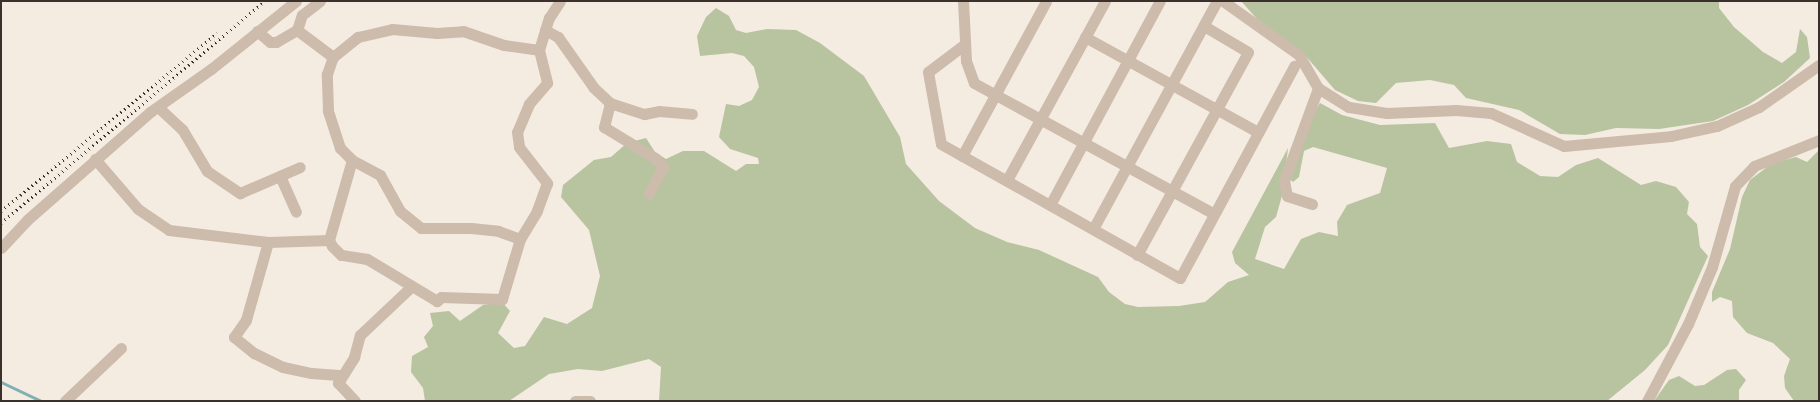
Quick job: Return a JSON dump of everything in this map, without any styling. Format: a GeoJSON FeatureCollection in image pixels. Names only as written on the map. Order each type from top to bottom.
{"type":"FeatureCollection","features":[{"type":"Feature","properties":{"kind":"street"},"geometry":{"type":"LineString","coordinates":[[1,248],[26,220],[95,159],[158,107],[192,84],[296,1]]}},
{"type":"Feature","properties":{"kind":"street"},"geometry":{"type":"LineString","coordinates":[[257,32],[270,42],[276,42],[297,30],[302,15],[320,1]]}},
{"type":"Feature","properties":{"kind":"street"},"geometry":{"type":"LineString","coordinates":[[329,240],[341,254],[367,259],[437,301],[441,297],[502,299],[520,239],[537,212],[547,183],[519,147],[517,132],[529,104],[547,83],[539,50],[545,30],[560,1]]}},
{"type":"Feature","properties":{"kind":"street"},"geometry":{"type":"LineString","coordinates":[[963,1],[966,61],[974,82],[1214,214]]}},
{"type":"Feature","properties":{"kind":"street"},"geometry":{"type":"LineString","coordinates":[[962,156],[1046,1]]}},
{"type":"Feature","properties":{"kind":"street"},"geometry":{"type":"LineString","coordinates":[[1007,180],[1105,1]]}},
{"type":"Feature","properties":{"kind":"street"},"geometry":{"type":"LineString","coordinates":[[1050,205],[1085,144],[1160,1]]}},
{"type":"Feature","properties":{"kind":"street"},"geometry":{"type":"LineString","coordinates":[[1093,229],[1217,1]]}},
{"type":"Feature","properties":{"kind":"street"},"geometry":{"type":"LineString","coordinates":[[1223,1],[1299,55],[1318,88],[1337,101],[1370,112],[1456,110],[1491,112],[1550,141],[1578,146],[1671,136],[1717,126],[1759,107],[1819,65]]}},
{"type":"Feature","properties":{"kind":"street"},"geometry":{"type":"LineString","coordinates":[[1137,255],[1248,52],[1204,26]]}},
{"type":"Feature","properties":{"kind":"street"},"geometry":{"type":"LineString","coordinates":[[520,239],[498,231],[471,228],[421,228],[400,211],[380,175],[352,160],[340,148],[328,110],[327,74],[332,57],[358,37],[392,29],[436,33],[463,31],[504,45],[539,50]]}},
{"type":"Feature","properties":{"kind":"street"},"geometry":{"type":"LineString","coordinates":[[297,30],[332,57]]}},
{"type":"Feature","properties":{"kind":"street"},"geometry":{"type":"LineString","coordinates":[[545,30],[558,37],[594,88],[610,102],[644,114],[659,111],[692,114]]}},
{"type":"Feature","properties":{"kind":"street"},"geometry":{"type":"LineString","coordinates":[[1085,37],[1258,132]]}},
{"type":"Feature","properties":{"kind":"street"},"geometry":{"type":"LineString","coordinates":[[965,44],[928,72],[942,144],[1180,278],[1294,66]]}},
{"type":"Feature","properties":{"kind":"street"},"geometry":{"type":"LineString","coordinates":[[1312,204],[1287,196],[1284,181],[1318,88]]}},
{"type":"Feature","properties":{"kind":"street"},"geometry":{"type":"LineString","coordinates":[[610,102],[604,127],[655,158],[663,167],[649,193]]}},
{"type":"Feature","properties":{"kind":"street"},"geometry":{"type":"LineString","coordinates":[[158,107],[182,129],[207,171],[240,193],[300,167]]}},
{"type":"Feature","properties":{"kind":"street"},"geometry":{"type":"LineString","coordinates":[[1647,401],[1663,374],[1712,267],[1735,186],[1754,166],[1819,140]]}},
{"type":"Feature","properties":{"kind":"street"},"geometry":{"type":"LineString","coordinates":[[95,159],[138,208],[161,227],[200,236],[268,242],[329,240]]}},
{"type":"Feature","properties":{"kind":"street"},"geometry":{"type":"LineString","coordinates":[[329,240],[352,160]]}},
{"type":"Feature","properties":{"kind":"street"},"geometry":{"type":"LineString","coordinates":[[280,176],[296,212]]}},
{"type":"Feature","properties":{"kind":"street"},"geometry":{"type":"LineString","coordinates":[[268,242],[246,320],[234,337],[254,353],[283,367],[311,374],[342,375]]}},
{"type":"Feature","properties":{"kind":"street"},"geometry":{"type":"LineString","coordinates":[[355,401],[340,387],[342,375],[354,357],[360,336],[412,286]]}},
{"type":"Feature","properties":{"kind":"street"},"geometry":{"type":"LineString","coordinates":[[65,401],[121,348]]}},
{"type":"Feature","properties":{"kind":"street"},"geometry":{"type":"LineString","coordinates":[[575,401],[590,401]]}},
{"type":"Feature","properties":{"kind":"green space"},"geometry":{"type":"Polygon","coordinates":[[[1241,1],[1719,1],[1719,8],[1734,27],[1763,52],[1782,63],[1796,52],[1800,29],[1807,37],[1810,58],[1784,82],[1748,105],[1713,121],[1659,129],[1616,128],[1585,135],[1560,134],[1519,110],[1466,98],[1454,85],[1430,80],[1396,83],[1376,103],[1358,101],[1335,90],[1304,54],[1257,19],[1241,1]]]}},
{"type":"Feature","properties":{"kind":"green space"},"geometry":{"type":"Polygon","coordinates":[[[716,8],[729,16],[736,30],[746,33],[767,29],[796,30],[820,43],[864,76],[900,137],[906,164],[939,201],[975,228],[1007,242],[1039,250],[1098,277],[1109,292],[1125,304],[1138,307],[1179,306],[1205,302],[1228,282],[1249,275],[1235,263],[1232,252],[1288,148],[1283,192],[1276,217],[1265,227],[1255,259],[1284,269],[1301,239],[1319,232],[1338,236],[1337,222],[1347,205],[1380,193],[1387,168],[1313,147],[1304,151],[1299,177],[1293,182],[1287,176],[1307,126],[1320,103],[1342,115],[1380,125],[1435,123],[1449,148],[1487,141],[1511,144],[1517,162],[1540,176],[1558,177],[1576,165],[1598,158],[1641,185],[1656,181],[1676,187],[1689,202],[1687,214],[1697,224],[1700,247],[1708,256],[1668,345],[1645,370],[1607,401],[659,401],[661,367],[649,359],[602,371],[578,369],[549,374],[509,401],[425,401],[423,388],[411,372],[412,356],[428,347],[424,337],[433,326],[430,313],[449,311],[460,321],[483,305],[502,302],[510,311],[498,333],[514,348],[525,346],[544,317],[567,324],[592,308],[600,276],[589,230],[561,197],[563,185],[594,160],[611,157],[627,143],[646,138],[655,152],[666,159],[683,151],[704,151],[736,171],[746,164],[759,164],[758,158],[730,149],[719,137],[726,104],[739,106],[752,100],[759,87],[754,67],[744,56],[732,53],[700,56],[697,36],[706,17],[716,8]]]}},
{"type":"Feature","properties":{"kind":"green space"},"geometry":{"type":"Polygon","coordinates":[[[1819,150],[1819,401],[1794,401],[1785,388],[1784,376],[1790,359],[1773,343],[1747,333],[1733,317],[1732,301],[1720,297],[1712,302],[1712,292],[1730,249],[1742,197],[1750,180],[1771,164],[1796,157],[1807,162],[1819,150]]]}},
{"type":"Feature","properties":{"kind":"green space"},"geometry":{"type":"Polygon","coordinates":[[[1736,369],[1746,380],[1739,390],[1739,401],[1654,401],[1669,380],[1679,376],[1695,386],[1704,385],[1727,370],[1736,369]]]}},
{"type":"Feature","properties":{"kind":"waterway"},"geometry":{"type":"LineString","coordinates":[[1,382],[41,401]]}},
{"type":"Feature","properties":{"kind":"railway"},"geometry":{"type":"LineString","coordinates":[[1,223],[265,1]]}},
{"type":"Feature","properties":{"kind":"railway"},"geometry":{"type":"LineString","coordinates":[[1,211],[217,33]]}}]}
